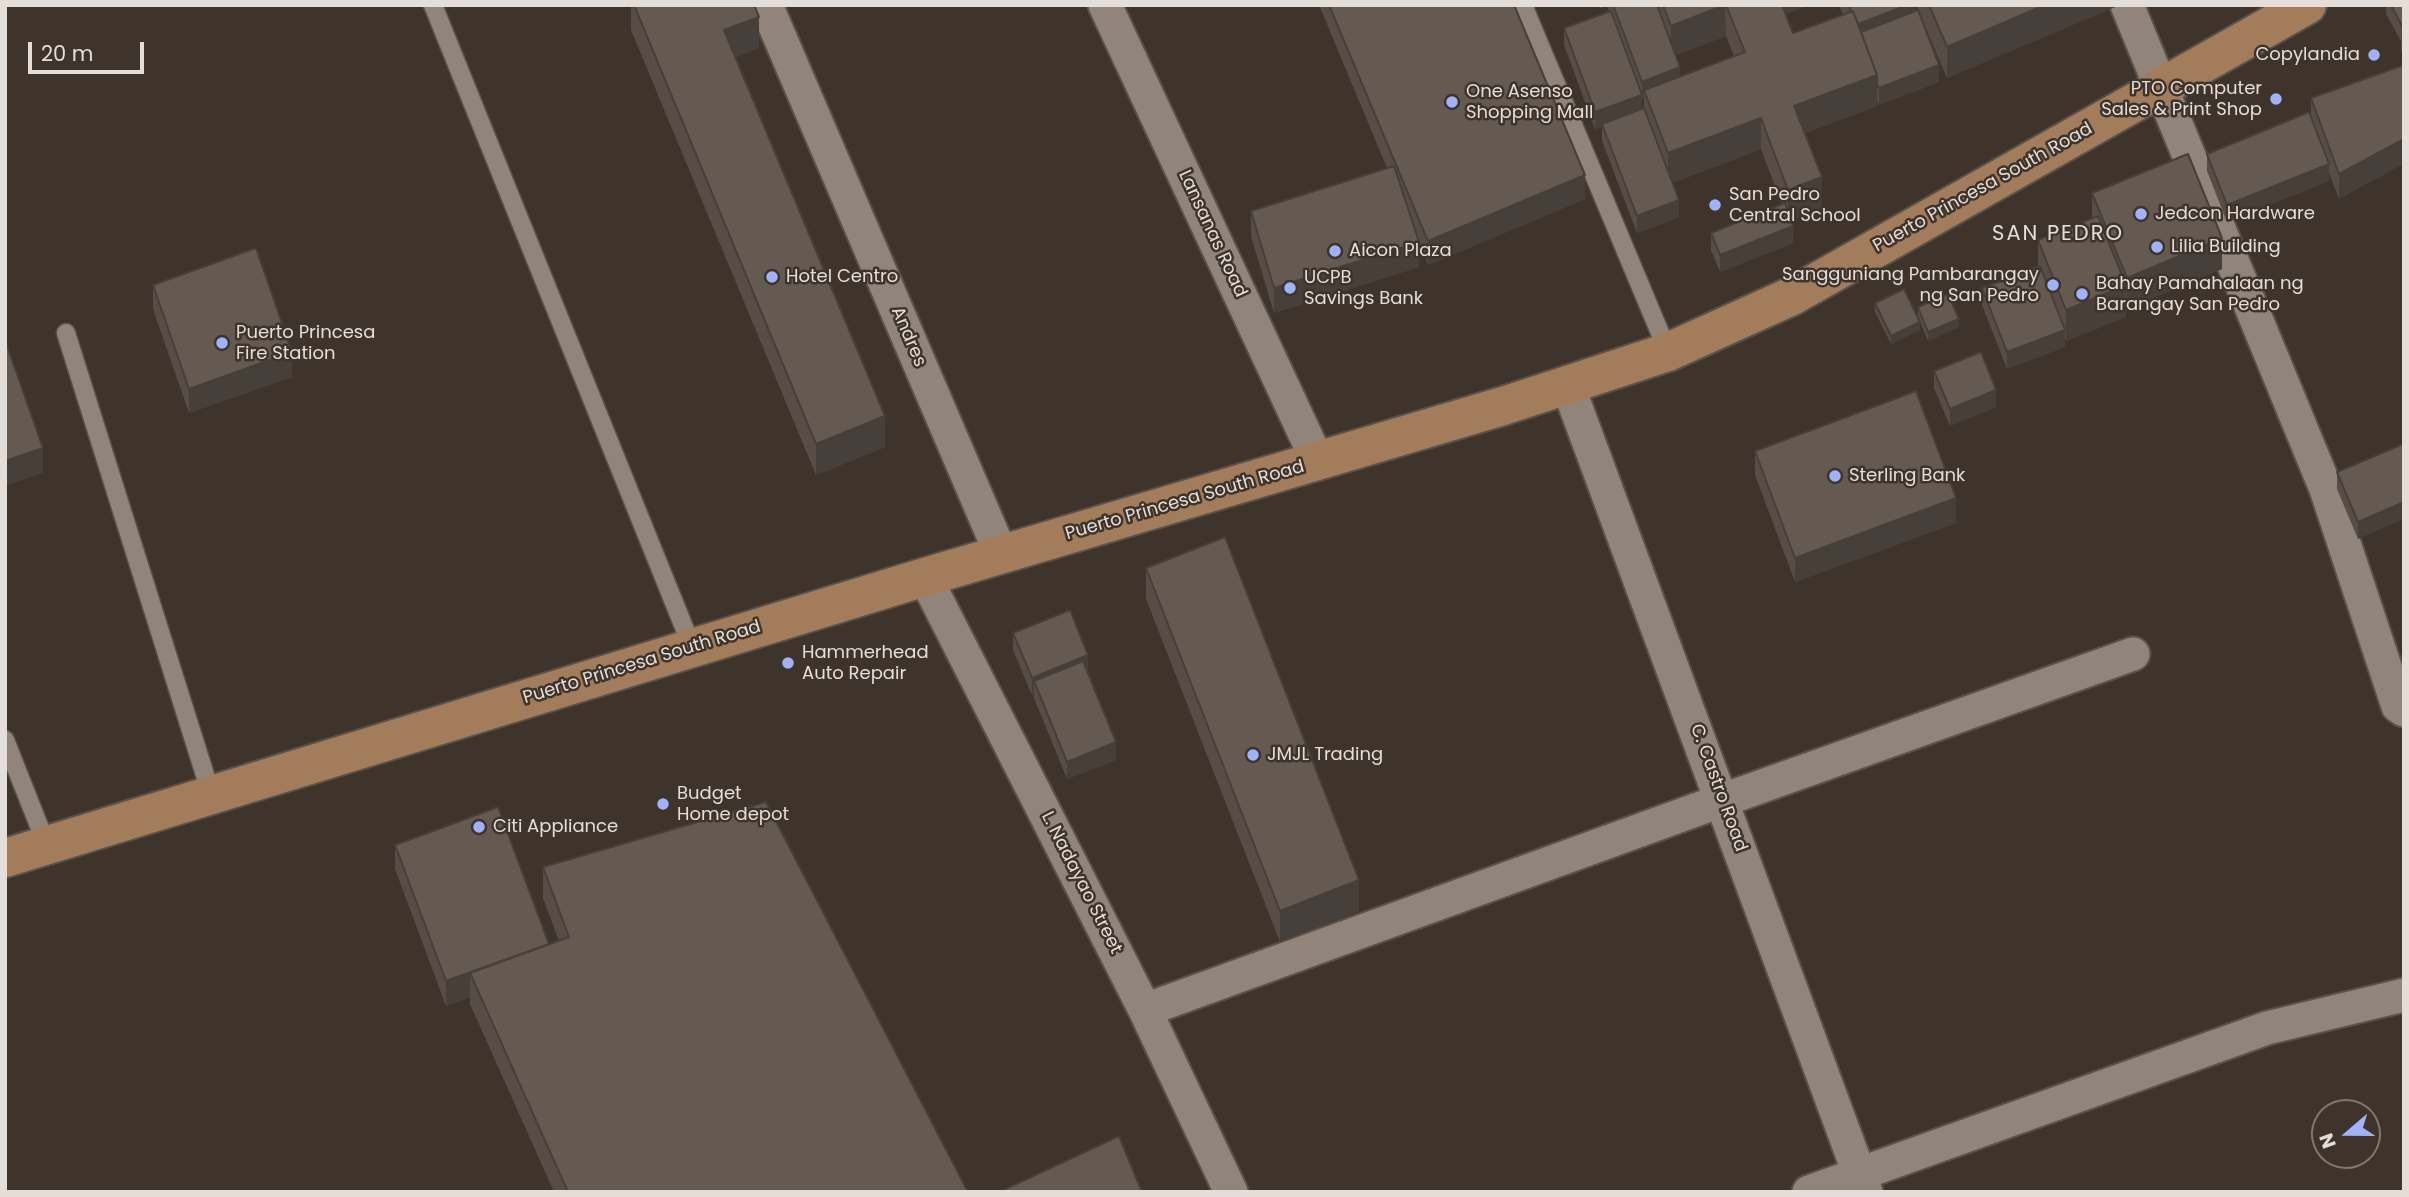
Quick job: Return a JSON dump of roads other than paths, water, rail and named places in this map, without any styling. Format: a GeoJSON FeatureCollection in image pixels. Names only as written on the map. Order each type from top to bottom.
{"type":"FeatureCollection","features":[{"type":"Feature","properties":{"kind":"main road","name":"Puerto Princesa South Road"},"geometry":{"type":"LineString","coordinates":[[5,858],[692,647],[1569,386],[1668,352],[1792,296],[2307,5]]}},
{"type":"Feature","properties":{"kind":"main road"},"geometry":{"type":"LineString","coordinates":[[5,881],[47,846]]}},
{"type":"Feature","properties":{"kind":"street","name":"Andres"},"geometry":{"type":"LineString","coordinates":[[766,5],[1001,554]]}},
{"type":"Feature","properties":{"kind":"street","name":"Lansanas Road"},"geometry":{"type":"LineString","coordinates":[[1105,5],[1318,462]]}},
{"type":"Feature","properties":{"kind":"street"},"geometry":{"type":"LineString","coordinates":[[2127,5],[2326,489],[2398,706],[2404,710]]}},
{"type":"Feature","properties":{"kind":"street","name":"C. Castro Road"},"geometry":{"type":"LineString","coordinates":[[1569,386],[1862,1182]]}},
{"type":"Feature","properties":{"kind":"street","name":"L. Nadayao Street"},"geometry":{"type":"LineString","coordinates":[[925,577],[1145,1010],[1231,1192]]}},
{"type":"Feature","properties":{"kind":"street"},"geometry":{"type":"LineString","coordinates":[[1145,1010],[2133,654]]}},
{"type":"Feature","properties":{"kind":"street"},"geometry":{"type":"LineString","coordinates":[[1809,1192],[1862,1182],[2267,1028],[2404,995]]}},
{"type":"Feature","properties":{"kind":"lane"},"geometry":{"type":"LineString","coordinates":[[433,5],[692,647]]}},
{"type":"Feature","properties":{"kind":"lane"},"geometry":{"type":"LineString","coordinates":[[1523,5],[1668,352]]}},
{"type":"Feature","properties":{"kind":"lane"},"geometry":{"type":"LineString","coordinates":[[66,333],[211,794]]}},
{"type":"Feature","properties":{"kind":"lane"},"geometry":{"type":"LineString","coordinates":[[5,740],[47,846]]}},
{"type":"Feature","properties":{"kind":"place","name":"Copylandia"},"geometry":{"type":"Point","coordinates":[2374,55]}},
{"type":"Feature","properties":{"kind":"place","name":"PTO Computer Sales & Print Shop"},"geometry":{"type":"Point","coordinates":[2276,99]}},
{"type":"Feature","properties":{"kind":"place","name":"One Asenso Shopping Mall"},"geometry":{"type":"Point","coordinates":[1452,102]}},
{"type":"Feature","properties":{"kind":"place","name":"San Pedro Central School"},"geometry":{"type":"Point","coordinates":[1715,205]}},
{"type":"Feature","properties":{"kind":"place","name":"Jedcon Hardware"},"geometry":{"type":"Point","coordinates":[2141,214]}},
{"type":"Feature","properties":{"kind":"place","name":"Lilia Building"},"geometry":{"type":"Point","coordinates":[2157,247]}},
{"type":"Feature","properties":{"kind":"place","name":"Aicon Plaza"},"geometry":{"type":"Point","coordinates":[1335,251]}},
{"type":"Feature","properties":{"kind":"place","name":"Hotel Centro"},"geometry":{"type":"Point","coordinates":[772,277]}},
{"type":"Feature","properties":{"kind":"place","name":"Sangguniang Pambarangay ng San Pedro"},"geometry":{"type":"Point","coordinates":[2053,285]}},
{"type":"Feature","properties":{"kind":"place","name":"UCPB Savings Bank"},"geometry":{"type":"Point","coordinates":[1290,288]}},
{"type":"Feature","properties":{"kind":"place","name":"Bahay Pamahalaan ng Barangay San Pedro"},"geometry":{"type":"Point","coordinates":[2082,294]}},
{"type":"Feature","properties":{"kind":"place","name":"Puerto Princesa Fire Station"},"geometry":{"type":"Point","coordinates":[222,343]}},
{"type":"Feature","properties":{"kind":"place","name":"Sterling Bank"},"geometry":{"type":"Point","coordinates":[1835,476]}},
{"type":"Feature","properties":{"kind":"place","name":"Hammerhead Auto Repair"},"geometry":{"type":"Point","coordinates":[788,663]}},
{"type":"Feature","properties":{"kind":"place","name":"JMJL Trading"},"geometry":{"type":"Point","coordinates":[1253,755]}},
{"type":"Feature","properties":{"kind":"place","name":"Budget Home depot"},"geometry":{"type":"Point","coordinates":[663,804]}},
{"type":"Feature","properties":{"kind":"place","name":"Citi Appliance"},"geometry":{"type":"Point","coordinates":[479,827]}},
{"type":"Feature","properties":{"kind":"district","name":"SAN PEDRO"},"geometry":{"type":"Point","coordinates":[2058,235]}}]}
